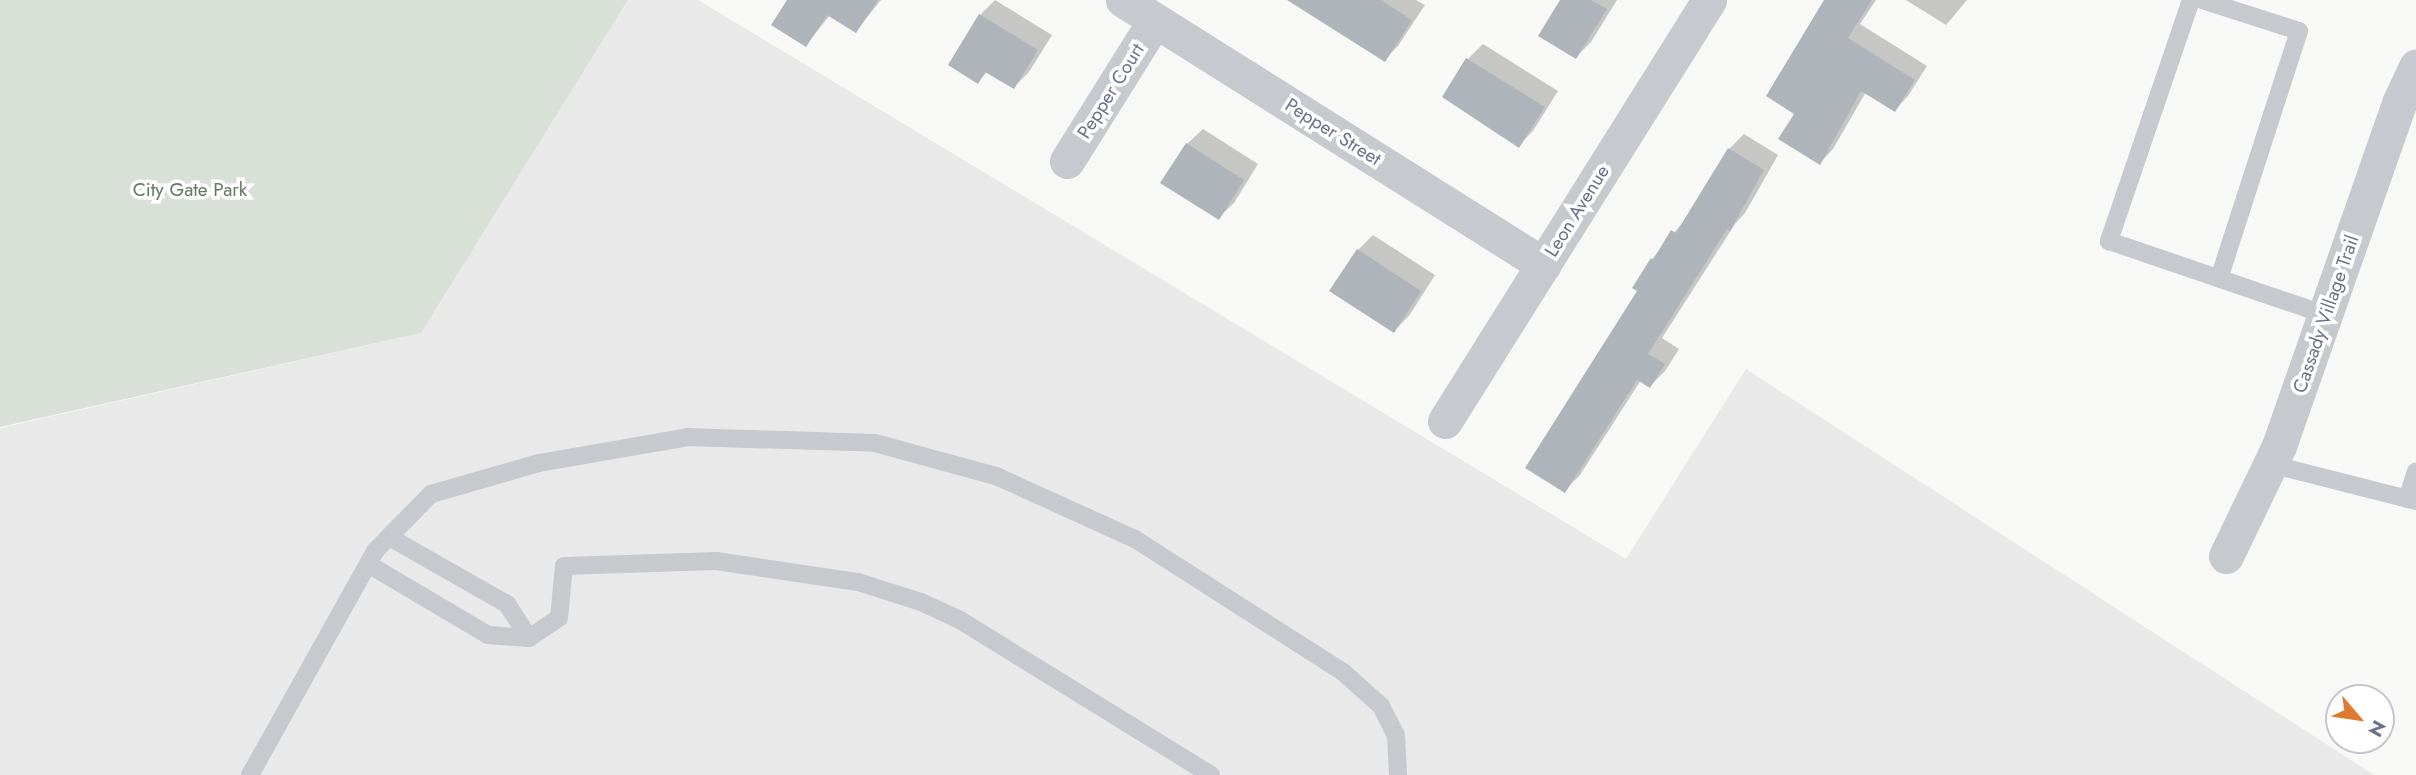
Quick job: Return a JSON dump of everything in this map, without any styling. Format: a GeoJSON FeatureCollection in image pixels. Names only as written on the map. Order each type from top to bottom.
{"type":"FeatureCollection","features":[{"type":"Feature","properties":{"kind":"street","name":"Pepper Street"},"geometry":{"type":"LineString","coordinates":[[1123,0],[1543,265]]}},
{"type":"Feature","properties":{"kind":"street","name":"Leon Avenue"},"geometry":{"type":"LineString","coordinates":[[1445,421],[1709,0]]}},
{"type":"Feature","properties":{"kind":"street","name":"Pepper Court"},"geometry":{"type":"LineString","coordinates":[[1067,161],[1155,20]]}},
{"type":"Feature","properties":{"kind":"street","name":"Cassady Village Trail"},"geometry":{"type":"LineString","coordinates":[[2226,556],[2270,464],[2326,314],[2400,101],[2416,67]]}},
{"type":"Feature","properties":{"kind":"lane"},"geometry":{"type":"LineString","coordinates":[[2191,0],[2109,241],[2326,314]]}},
{"type":"Feature","properties":{"kind":"lane"},"geometry":{"type":"LineString","coordinates":[[2202,0],[2299,31],[2219,278]]}},
{"type":"Feature","properties":{"kind":"lane"},"geometry":{"type":"LineString","coordinates":[[250,775],[368,564],[389,537],[431,494],[539,463],[688,437],[875,443],[996,476],[1135,539],[1343,672],[1381,706],[1396,735],[1398,775]]}},
{"type":"Feature","properties":{"kind":"lane"},"geometry":{"type":"LineString","coordinates":[[2270,464],[2411,500],[2416,471]]}},
{"type":"Feature","properties":{"kind":"lane"},"geometry":{"type":"LineString","coordinates":[[389,537],[507,604],[528,638]]}},
{"type":"Feature","properties":{"kind":"lane"},"geometry":{"type":"LineString","coordinates":[[368,564],[488,635],[528,638],[559,618],[564,566],[716,561],[858,582],[921,602],[960,620],[1211,775]]}},
{"type":"Feature","properties":{"kind":"shaded area"},"geometry":{"type":"Polygon","coordinates":[[[628,0],[698,0],[1626,559],[1746,369],[2325,743],[2325,754],[2342,754],[2374,775],[0,775],[0,428],[421,333],[628,0]]]}},
{"type":"Feature","properties":{"kind":"green space","name":"City Gate Park"},"geometry":{"type":"Polygon","coordinates":[[[0,0],[628,0],[421,333],[0,427],[0,0]]]}},
{"type":"Feature","properties":{"kind":"building"},"geometry":{"type":"Polygon","coordinates":[[[787,0],[878,0],[856,33],[827,15],[806,47],[771,25],[787,0]]]}},
{"type":"Feature","properties":{"kind":"building"},"geometry":{"type":"Polygon","coordinates":[[[1287,0],[1381,0],[1412,20],[1385,62],[1287,0]]]}},
{"type":"Feature","properties":{"kind":"building"},"geometry":{"type":"Polygon","coordinates":[[[1560,0],[1591,0],[1607,9],[1576,59],[1538,36],[1560,0]]]}},
{"type":"Feature","properties":{"kind":"building"},"geometry":{"type":"Polygon","coordinates":[[[1824,0],[1872,0],[1848,38],[1915,80],[1895,112],[1861,91],[1820,165],[1778,139],[1794,114],[1766,96],[1824,0]]]}},
{"type":"Feature","properties":{"kind":"building"},"geometry":{"type":"Polygon","coordinates":[[[979,14],[1038,50],[1014,89],[985,72],[978,84],[948,65],[979,14]]]}},
{"type":"Feature","properties":{"kind":"building"},"geometry":{"type":"Polygon","coordinates":[[[1466,58],[1545,107],[1519,148],[1442,97],[1466,58]]]}},
{"type":"Feature","properties":{"kind":"building"},"geometry":{"type":"Polygon","coordinates":[[[1186,143],[1244,180],[1219,220],[1160,183],[1186,143]]]}},
{"type":"Feature","properties":{"kind":"building"},"geometry":{"type":"Polygon","coordinates":[[[1728,148],[1764,170],[1730,231],[1727,229],[1648,354],[1665,364],[1650,388],[1637,380],[1565,493],[1525,468],[1637,291],[1632,288],[1651,258],[1653,260],[1671,230],[1676,233],[1728,148]]]}},
{"type":"Feature","properties":{"kind":"building"},"geometry":{"type":"Polygon","coordinates":[[[1357,249],[1421,291],[1394,333],[1329,291],[1357,249]]]}}]}
